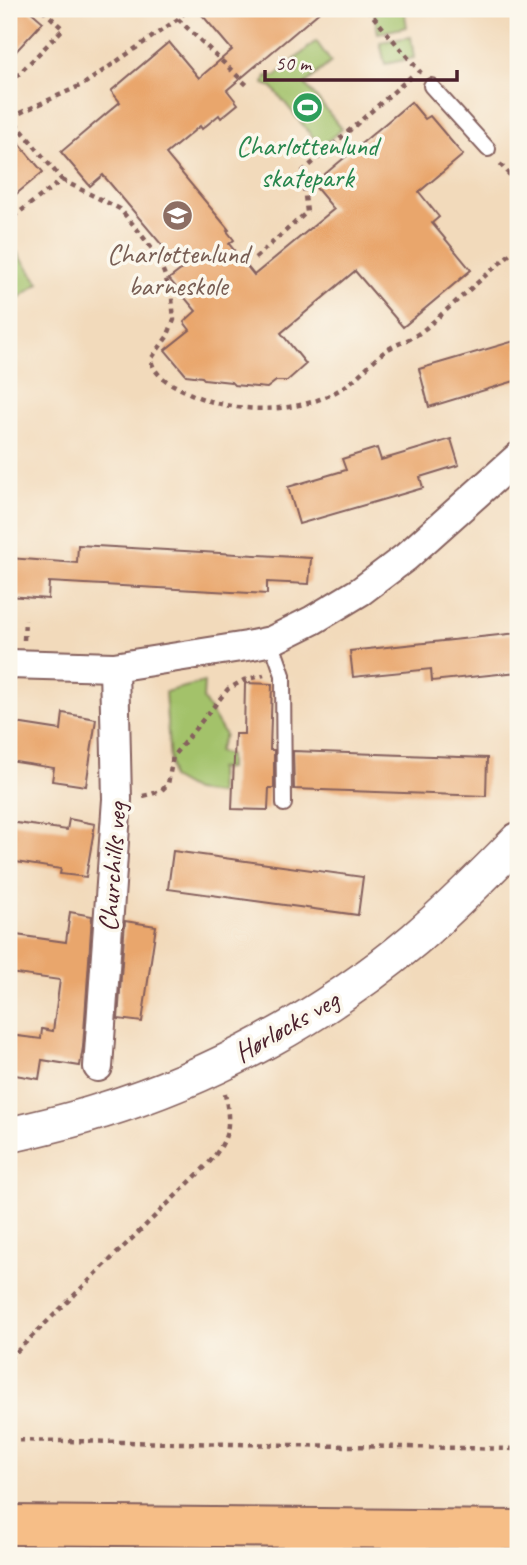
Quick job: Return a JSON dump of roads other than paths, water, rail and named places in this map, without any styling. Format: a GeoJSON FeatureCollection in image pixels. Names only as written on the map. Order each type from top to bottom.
{"type":"FeatureCollection","features":[{"type":"Feature","properties":{"kind":"highway"},"geometry":{"type":"LineString","coordinates":[[9,1525],[518,1530]]}},
{"type":"Feature","properties":{"kind":"street"},"geometry":{"type":"LineString","coordinates":[[9,664],[114,667],[271,641],[313,620],[373,582],[441,527],[518,457]]}},
{"type":"Feature","properties":{"kind":"street","name":"Churchills veg"},"geometry":{"type":"LineString","coordinates":[[98,1067],[117,799],[114,667]]}},
{"type":"Feature","properties":{"kind":"street","name":"Hørløcks veg"},"geometry":{"type":"LineString","coordinates":[[9,1135],[144,1097],[214,1067],[297,1023],[361,981],[415,939],[518,840]]}},
{"type":"Feature","properties":{"kind":"lane"},"geometry":{"type":"LineString","coordinates":[[431,86],[488,149]]}},
{"type":"Feature","properties":{"kind":"lane"},"geometry":{"type":"LineString","coordinates":[[271,641],[283,675],[284,804]]}},
{"type":"Feature","properties":{"kind":"place","name":"Charlottenlund skatepark"},"geometry":{"type":"Point","coordinates":[307,108]}},
{"type":"Feature","properties":{"kind":"place","name":"Charlottenlund barneskole"},"geometry":{"type":"Point","coordinates":[178,216]}}]}
